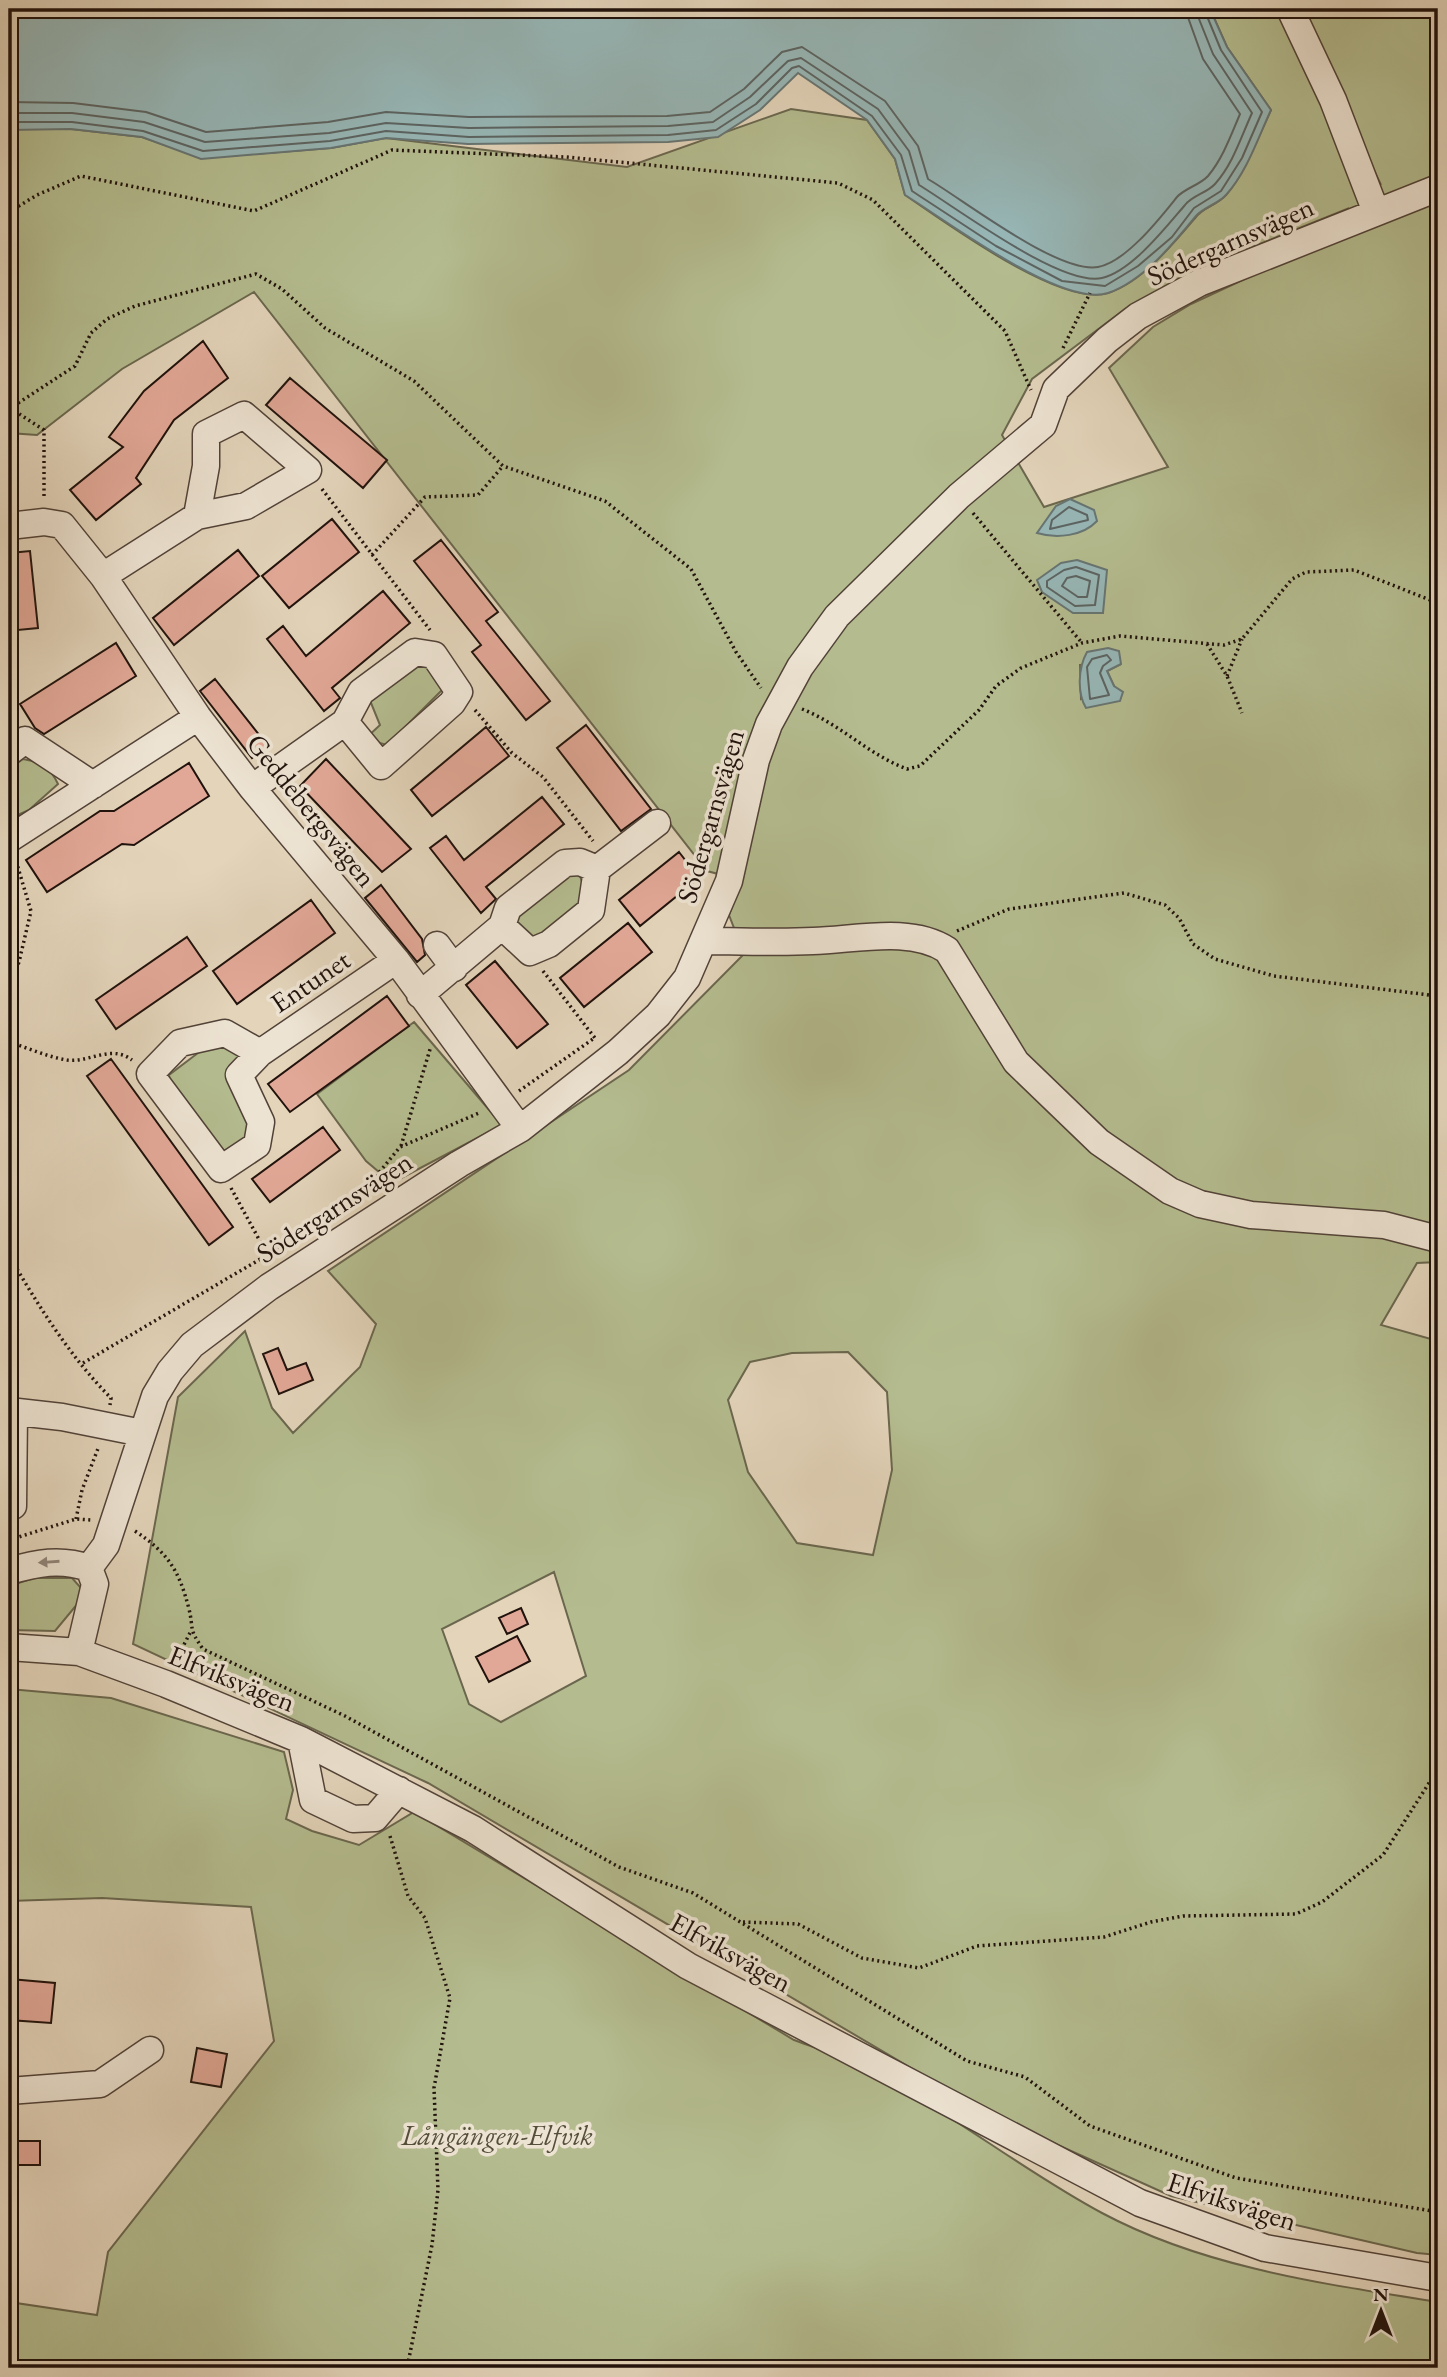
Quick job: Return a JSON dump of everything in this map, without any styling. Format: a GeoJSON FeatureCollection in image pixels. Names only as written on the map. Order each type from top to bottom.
{"type":"FeatureCollection","features":[{"type":"Feature","properties":{"kind":"street"},"geometry":{"type":"LineString","coordinates":[[1290,9],[1333,100],[1376,212]]}},
{"type":"Feature","properties":{"kind":"street","name":"Södergarnsvägen"},"geometry":{"type":"LineString","coordinates":[[89,1568],[106,1545],[155,1396],[170,1371],[192,1345],[219,1323],[448,1171],[520,1129],[618,1052],[658,1015],[687,978],[729,881],[757,760],[781,701],[800,667],[837,615],[959,496],[1043,425],[1056,389],[1107,340],[1138,316],[1199,283],[1438,188]]}},
{"type":"Feature","properties":{"kind":"street"},"geometry":{"type":"LineString","coordinates":[[103,576],[197,516],[246,506],[308,470],[244,415],[206,434],[206,466],[197,516]]}},
{"type":"Feature","properties":{"kind":"street"},"geometry":{"type":"LineString","coordinates":[[9,526],[53,523]]}},
{"type":"Feature","properties":{"kind":"street","name":"Geddebergsvägen"},"geometry":{"type":"LineString","coordinates":[[53,523],[103,576],[198,718],[252,788],[396,960],[520,1129]]}},
{"type":"Feature","properties":{"kind":"street"},"geometry":{"type":"LineString","coordinates":[[252,788],[345,722],[361,692],[415,652],[434,655],[458,692],[452,703],[381,766],[345,722]]}},
{"type":"Feature","properties":{"kind":"street"},"geometry":{"type":"LineString","coordinates":[[9,839],[198,718]]}},
{"type":"Feature","properties":{"kind":"street"},"geometry":{"type":"LineString","coordinates":[[9,752],[25,740],[93,785]]}},
{"type":"Feature","properties":{"kind":"street"},"geometry":{"type":"LineString","coordinates":[[502,926],[530,951],[549,944],[591,910],[597,869],[657,823]]}},
{"type":"Feature","properties":{"kind":"street"},"geometry":{"type":"LineString","coordinates":[[420,995],[502,926],[508,908],[565,863],[580,862],[597,869]]}},
{"type":"Feature","properties":{"kind":"street"},"geometry":{"type":"LineString","coordinates":[[704,942],[811,942],[908,937],[933,941],[947,950],[1016,1062],[1099,1142],[1170,1191],[1200,1204],[1251,1215],[1384,1225],[1438,1239]]}},
{"type":"Feature","properties":{"kind":"street"},"geometry":{"type":"LineString","coordinates":[[437,945],[454,968]]}},
{"type":"Feature","properties":{"kind":"street","name":"Entunet"},"geometry":{"type":"LineString","coordinates":[[221,1169],[257,1145],[261,1122],[239,1074],[260,1054],[396,960]]}},
{"type":"Feature","properties":{"kind":"street","name":"Entunet"},"geometry":{"type":"LineString","coordinates":[[150,1073],[180,1044],[225,1033],[260,1054]]}},
{"type":"Feature","properties":{"kind":"street"},"geometry":{"type":"LineString","coordinates":[[150,1073],[221,1169]]}},
{"type":"Feature","properties":{"kind":"street"},"geometry":{"type":"LineString","coordinates":[[13,1506],[12,1411],[142,1433]]}},
{"type":"Feature","properties":{"kind":"street"},"geometry":{"type":"LineString","coordinates":[[9,1571],[54,1561],[69,1561],[89,1568],[95,1584],[79,1652]]}},
{"type":"Feature","properties":{"kind":"street","name":"Elfviksvägen"},"geometry":{"type":"LineString","coordinates":[[9,1647],[79,1652],[166,1684],[301,1740],[473,1829],[688,1966],[1140,2203],[1265,2248],[1438,2278]]}},
{"type":"Feature","properties":{"kind":"street"},"geometry":{"type":"LineString","coordinates":[[301,1740],[313,1800],[353,1819],[375,1818],[399,1790]]}},
{"type":"Feature","properties":{"kind":"street"},"geometry":{"type":"LineString","coordinates":[[9,2091],[100,2084],[150,2050]]}},
{"type":"Feature","properties":{"kind":"path"},"geometry":{"type":"LineString","coordinates":[[9,212],[37,195],[81,176],[254,211],[392,150],[566,157],[838,183],[873,200],[1005,331],[1043,425]]}},
{"type":"Feature","properties":{"kind":"path"},"geometry":{"type":"LineString","coordinates":[[53,523],[44,429],[9,408],[75,366],[91,333],[107,319],[135,306],[256,274],[282,289],[325,328],[414,381],[503,466],[605,501],[691,569],[736,652],[763,690],[781,701],[822,717],[859,744],[907,769],[920,766],[979,710],[996,686],[1021,668],[1082,643],[1120,636],[1224,645],[1242,639]]}},
{"type":"Feature","properties":{"kind":"path"},"geometry":{"type":"LineString","coordinates":[[372,555],[425,497],[478,495],[503,466]]}},
{"type":"Feature","properties":{"kind":"path"},"geometry":{"type":"LineString","coordinates":[[308,470],[431,631],[434,655]]}},
{"type":"Feature","properties":{"kind":"path"},"geometry":{"type":"LineString","coordinates":[[959,496],[1082,643]]}},
{"type":"Feature","properties":{"kind":"path"},"geometry":{"type":"LineString","coordinates":[[1227,676],[1242,639],[1292,579],[1306,572],[1354,569],[1438,603]]}},
{"type":"Feature","properties":{"kind":"path"},"geometry":{"type":"LineString","coordinates":[[1207,643],[1227,676],[1242,713]]}},
{"type":"Feature","properties":{"kind":"path"},"geometry":{"type":"LineString","coordinates":[[458,692],[512,753],[543,777],[600,850],[597,869]]}},
{"type":"Feature","properties":{"kind":"path"},"geometry":{"type":"LineString","coordinates":[[9,839],[31,911],[19,962],[9,990]]}},
{"type":"Feature","properties":{"kind":"path"},"geometry":{"type":"LineString","coordinates":[[933,941],[1009,909],[1124,893],[1165,905],[1179,918],[1193,944],[1215,960],[1274,976],[1438,996]]}},
{"type":"Feature","properties":{"kind":"path"},"geometry":{"type":"LineString","coordinates":[[530,951],[595,1038]]}},
{"type":"Feature","properties":{"kind":"path"},"geometry":{"type":"LineString","coordinates":[[348,1210],[400,1147],[439,1017]]}},
{"type":"Feature","properties":{"kind":"path"},"geometry":{"type":"LineString","coordinates":[[400,1147],[502,1102],[606,1031]]}},
{"type":"Feature","properties":{"kind":"path"},"geometry":{"type":"LineString","coordinates":[[9,1042],[70,1061],[104,1054],[125,1055],[150,1073]]}},
{"type":"Feature","properties":{"kind":"path"},"geometry":{"type":"LineString","coordinates":[[221,1169],[267,1254]]}},
{"type":"Feature","properties":{"kind":"path"},"geometry":{"type":"LineString","coordinates":[[83,1363],[313,1229]]}},
{"type":"Feature","properties":{"kind":"path"},"geometry":{"type":"LineString","coordinates":[[9,1255],[42,1312],[94,1381],[111,1398],[107,1425],[82,1490],[76,1519]]}},
{"type":"Feature","properties":{"kind":"path"},"geometry":{"type":"LineString","coordinates":[[9,1540],[76,1519],[114,1522],[136,1531],[164,1552],[179,1577],[190,1612],[191,1631],[203,1649],[356,1722],[619,1867],[693,1894],[967,2061],[1025,2077],[1090,2126],[1236,2178],[1438,2212]]}},
{"type":"Feature","properties":{"kind":"path"},"geometry":{"type":"LineString","coordinates":[[740,1922],[798,1924],[862,1958],[919,1968],[977,1946],[1104,1937],[1151,1922],[1183,1916],[1296,1914],[1322,1902],[1383,1855],[1438,1769]]}},
{"type":"Feature","properties":{"kind":"path"},"geometry":{"type":"LineString","coordinates":[[375,1818],[391,1838],[408,1896],[425,1918],[450,1998],[434,2088],[438,2190],[432,2245],[407,2368]]}},
{"type":"Feature","properties":{"kind":"green space"},"geometry":{"type":"Polygon","coordinates":[[[1210,9],[1279,9],[1326,114],[1381,185],[1297,9],[1438,9],[1438,1262],[1417,1263],[1381,1325],[1438,1341],[1438,2255],[1417,2253],[1171,2196],[989,2114],[428,1783],[133,1644],[178,1397],[245,1331],[272,1408],[293,1433],[360,1367],[376,1324],[328,1271],[629,1070],[744,954],[729,915],[741,880],[707,871],[254,292],[122,369],[37,435],[9,433],[9,130],[12,128],[71,129],[142,137],[202,158],[331,148],[386,138],[627,167],[791,109],[867,120],[895,159],[905,195],[974,242],[1034,276],[1062,288],[1087,294],[1108,293],[1121,288],[1145,271],[1199,214],[1223,198],[1250,154],[1271,110],[1227,47],[1210,9]],[[1347,209],[1197,269],[1125,309],[1032,379],[1002,435],[1044,507],[1168,467],[1109,368],[1153,327],[1191,304],[1331,239],[1347,209]],[[1121,664],[1080,665],[1081,699],[1114,686],[1107,671],[1121,664]],[[848,1352],[792,1353],[750,1362],[728,1400],[748,1472],[797,1543],[873,1555],[892,1470],[887,1392],[848,1352]],[[554,1572],[442,1629],[469,1704],[501,1722],[586,1676],[554,1572]]]}},
{"type":"Feature","properties":{"kind":"green space"},"geometry":{"type":"Polygon","coordinates":[[[422,656],[443,689],[387,745],[365,739],[380,725],[369,698],[422,656]]]}},
{"type":"Feature","properties":{"kind":"green space"},"geometry":{"type":"Polygon","coordinates":[[[23,759],[44,766],[58,784],[29,810],[9,819],[9,769],[23,759]]]}},
{"type":"Feature","properties":{"kind":"green space"},"geometry":{"type":"Polygon","coordinates":[[[573,872],[580,876],[587,896],[542,941],[519,933],[515,919],[573,872]]]}},
{"type":"Feature","properties":{"kind":"green space"},"geometry":{"type":"Polygon","coordinates":[[[414,1022],[502,1125],[392,1183],[366,1161],[317,1094],[414,1022]]]}},
{"type":"Feature","properties":{"kind":"green space"},"geometry":{"type":"Polygon","coordinates":[[[215,1040],[243,1050],[253,1131],[227,1152],[218,1149],[171,1089],[169,1075],[215,1040]]]}},
{"type":"Feature","properties":{"kind":"green space"},"geometry":{"type":"Polygon","coordinates":[[[34,1578],[72,1578],[81,1588],[79,1602],[55,1631],[9,1630],[9,1586],[34,1578]]]}},
{"type":"Feature","properties":{"kind":"green space","name":"Långängen-Elfvik"},"geometry":{"type":"Polygon","coordinates":[[[9,1689],[111,1698],[284,1752],[293,1790],[286,1819],[312,1831],[359,1845],[414,1812],[794,2040],[842,2057],[882,2076],[1070,2195],[1141,2232],[1182,2248],[1266,2271],[1438,2302],[1438,2368],[9,2368],[9,2302],[97,2315],[108,2252],[274,2041],[251,1907],[102,1898],[9,1901],[9,1689]]]}},
{"type":"Feature","properties":{"kind":"water"},"geometry":{"type":"Polygon","coordinates":[[[9,9],[1210,9],[1227,47],[1271,110],[1246,165],[1226,195],[1199,213],[1157,260],[1133,280],[1108,293],[1088,294],[1063,288],[1034,275],[975,241],[905,195],[895,159],[867,120],[798,73],[760,110],[718,137],[668,142],[468,144],[386,138],[331,148],[201,159],[142,137],[71,129],[9,130],[9,9]]]}},
{"type":"Feature","properties":{"kind":"water"},"geometry":{"type":"Polygon","coordinates":[[[1070,499],[1094,510],[1097,521],[1085,530],[1069,535],[1037,533],[1056,506],[1070,499]]]}},
{"type":"Feature","properties":{"kind":"water"},"geometry":{"type":"Polygon","coordinates":[[[1077,560],[1107,570],[1103,613],[1073,613],[1042,592],[1037,580],[1061,563],[1077,560]]]}},
{"type":"Feature","properties":{"kind":"water"},"geometry":{"type":"Polygon","coordinates":[[[1108,648],[1119,651],[1121,664],[1107,671],[1114,686],[1123,692],[1120,701],[1086,708],[1080,688],[1084,658],[1087,652],[1108,648]]]}},
{"type":"Feature","properties":{"kind":"building"},"geometry":{"type":"Polygon","coordinates":[[[203,341],[228,378],[174,420],[136,478],[141,484],[96,520],[70,490],[123,447],[109,437],[144,391],[203,341]]]}},
{"type":"Feature","properties":{"kind":"building"},"geometry":{"type":"Polygon","coordinates":[[[290,378],[387,460],[363,488],[266,405],[290,378]]]}},
{"type":"Feature","properties":{"kind":"building"},"geometry":{"type":"Polygon","coordinates":[[[332,519],[359,552],[289,608],[262,576],[332,519]]]}},
{"type":"Feature","properties":{"kind":"building"},"geometry":{"type":"Polygon","coordinates":[[[441,540],[498,612],[486,621],[550,701],[526,720],[472,652],[481,645],[414,561],[441,540]]]}},
{"type":"Feature","properties":{"kind":"building"},"geometry":{"type":"Polygon","coordinates":[[[238,550],[259,576],[174,645],[153,618],[238,550]]]}},
{"type":"Feature","properties":{"kind":"building"},"geometry":{"type":"Polygon","coordinates":[[[30,551],[38,628],[18,630],[10,553],[30,551]]]}},
{"type":"Feature","properties":{"kind":"building"},"geometry":{"type":"Polygon","coordinates":[[[383,591],[410,623],[332,688],[340,698],[324,711],[267,639],[283,626],[306,656],[383,591]]]}},
{"type":"Feature","properties":{"kind":"building"},"geometry":{"type":"Polygon","coordinates":[[[116,643],[136,676],[44,734],[35,728],[20,704],[116,643]]]}},
{"type":"Feature","properties":{"kind":"building"},"geometry":{"type":"Polygon","coordinates":[[[215,679],[268,746],[252,758],[200,691],[215,679]]]}},
{"type":"Feature","properties":{"kind":"building"},"geometry":{"type":"Polygon","coordinates":[[[586,725],[651,809],[621,831],[557,748],[586,725]]]}},
{"type":"Feature","properties":{"kind":"building"},"geometry":{"type":"Polygon","coordinates":[[[486,727],[509,756],[432,816],[411,790],[486,727]]]}},
{"type":"Feature","properties":{"kind":"building"},"geometry":{"type":"Polygon","coordinates":[[[326,759],[411,849],[382,872],[300,786],[326,759]]]}},
{"type":"Feature","properties":{"kind":"building"},"geometry":{"type":"Polygon","coordinates":[[[189,763],[209,796],[134,845],[122,844],[47,892],[26,860],[100,811],[114,811],[189,763]]]}},
{"type":"Feature","properties":{"kind":"building"},"geometry":{"type":"Polygon","coordinates":[[[542,797],[564,824],[486,887],[496,899],[481,913],[430,848],[446,836],[464,860],[542,797]]]}},
{"type":"Feature","properties":{"kind":"building"},"geometry":{"type":"Polygon","coordinates":[[[679,852],[699,878],[640,926],[619,900],[679,852]]]}},
{"type":"Feature","properties":{"kind":"building"},"geometry":{"type":"Polygon","coordinates":[[[381,885],[422,939],[425,955],[417,962],[365,898],[381,885]]]}},
{"type":"Feature","properties":{"kind":"building"},"geometry":{"type":"Polygon","coordinates":[[[311,900],[335,933],[237,1004],[213,971],[311,900]]]}},
{"type":"Feature","properties":{"kind":"building"},"geometry":{"type":"Polygon","coordinates":[[[628,923],[652,952],[584,1007],[560,978],[628,923]]]}},
{"type":"Feature","properties":{"kind":"building"},"geometry":{"type":"Polygon","coordinates":[[[187,937],[207,966],[116,1029],[96,1000],[187,937]]]}},
{"type":"Feature","properties":{"kind":"building"},"geometry":{"type":"Polygon","coordinates":[[[495,961],[548,1024],[517,1048],[466,985],[495,961]]]}},
{"type":"Feature","properties":{"kind":"building"},"geometry":{"type":"Polygon","coordinates":[[[387,996],[409,1026],[290,1112],[268,1084],[387,996]]]}},
{"type":"Feature","properties":{"kind":"building"},"geometry":{"type":"Polygon","coordinates":[[[111,1059],[233,1227],[209,1245],[87,1076],[111,1059]]]}},
{"type":"Feature","properties":{"kind":"building"},"geometry":{"type":"Polygon","coordinates":[[[323,1127],[340,1150],[270,1202],[252,1179],[323,1127]]]}},
{"type":"Feature","properties":{"kind":"building"},"geometry":{"type":"Polygon","coordinates":[[[278,1348],[287,1370],[306,1363],[313,1380],[279,1394],[263,1354],[278,1348]]]}},
{"type":"Feature","properties":{"kind":"building"},"geometry":{"type":"Polygon","coordinates":[[[521,1608],[528,1624],[507,1634],[499,1618],[521,1608]]]}},
{"type":"Feature","properties":{"kind":"building"},"geometry":{"type":"Polygon","coordinates":[[[517,1636],[530,1661],[489,1682],[476,1657],[517,1636]]]}},
{"type":"Feature","properties":{"kind":"building"},"geometry":{"type":"Polygon","coordinates":[[[10,1979],[55,1983],[51,2023],[9,2020],[10,1979]]]}},
{"type":"Feature","properties":{"kind":"building"},"geometry":{"type":"Polygon","coordinates":[[[197,2048],[227,2054],[221,2087],[191,2082],[197,2048]]]}},
{"type":"Feature","properties":{"kind":"building"},"geometry":{"type":"Polygon","coordinates":[[[11,2141],[40,2141],[40,2165],[11,2165],[11,2141]]]}}]}
